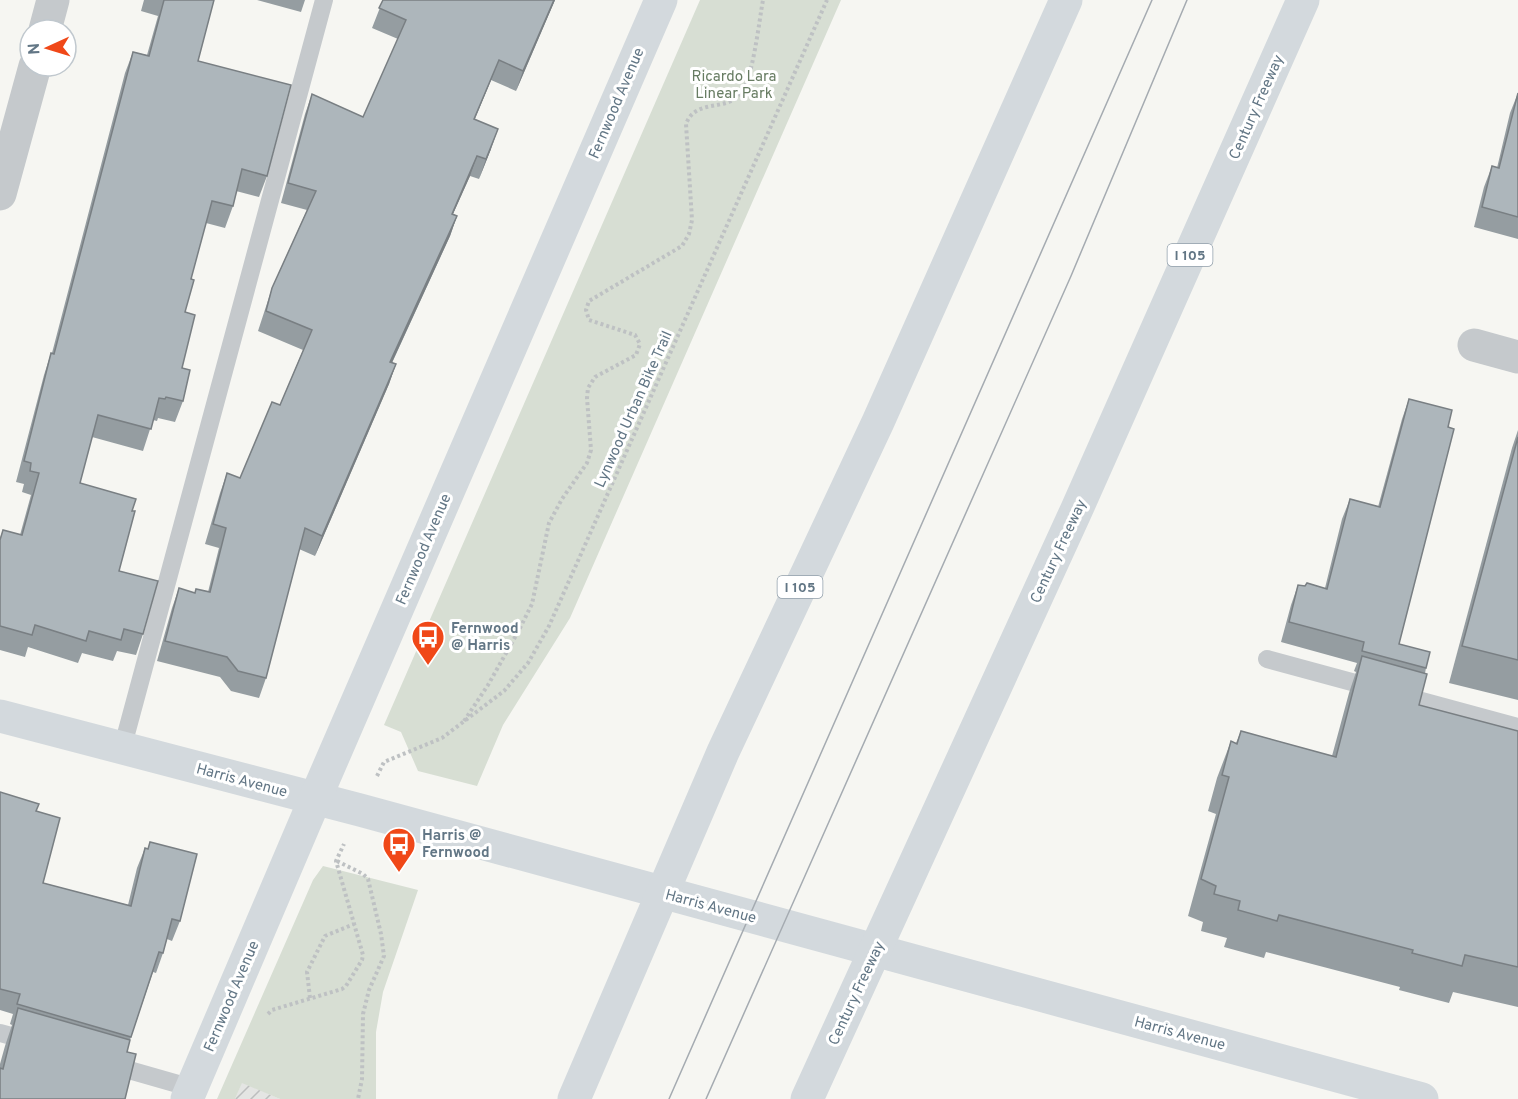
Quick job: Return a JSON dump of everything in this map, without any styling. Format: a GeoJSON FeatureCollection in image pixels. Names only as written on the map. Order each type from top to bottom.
{"type":"FeatureCollection","features":[{"type":"Feature","properties":{"kind":"main road","name":"Fernwood Avenue"},"geometry":{"type":"LineString","coordinates":[[189,1093],[661,0]]}},
{"type":"Feature","properties":{"kind":"main road","name":"I 105"},"geometry":{"type":"LineString","coordinates":[[574,1099],[723,752],[878,422],[1066,0]]}},
{"type":"Feature","properties":{"kind":"main road","name":"Century Freeway"},"geometry":{"type":"LineString","coordinates":[[808,1097],[1076,511],[1303,0]]}},
{"type":"Feature","properties":{"kind":"main road","name":"Harris Avenue"},"geometry":{"type":"LineString","coordinates":[[0,716],[1422,1099]]}},
{"type":"Feature","properties":{"kind":"street"},"geometry":{"type":"LineString","coordinates":[[48,18],[53,0]]}},
{"type":"Feature","properties":{"kind":"street"},"geometry":{"type":"LineString","coordinates":[[0,194],[32,78]]}},
{"type":"Feature","properties":{"kind":"street"},"geometry":{"type":"LineString","coordinates":[[1474,345],[1518,357]]}},
{"type":"Feature","properties":{"kind":"lane"},"geometry":{"type":"LineString","coordinates":[[122,749],[324,0]]}},
{"type":"Feature","properties":{"kind":"lane"},"geometry":{"type":"LineString","coordinates":[[1267,659],[1518,727]]}},
{"type":"Feature","properties":{"kind":"lane"},"geometry":{"type":"LineString","coordinates":[[0,1033],[45,1046]]}},
{"type":"Feature","properties":{"kind":"lane"},"geometry":{"type":"LineString","coordinates":[[90,1058],[189,1093]]}},
{"type":"Feature","properties":{"kind":"path"},"geometry":{"type":"LineString","coordinates":[[462,724],[508,650],[532,604],[549,523],[562,499],[587,463],[591,450],[586,398],[588,388],[596,377],[636,355],[640,344],[635,335],[589,320],[586,310],[590,301],[682,246],[689,234],[692,220],[686,124],[689,115],[698,110],[730,101],[740,95],[751,66],[763,0]]}},
{"type":"Feature","properties":{"kind":"path","name":"Lynwood Urban Bike Trail"},"geometry":{"type":"LineString","coordinates":[[384,762],[442,738],[504,691],[528,663],[549,626],[827,0]]}},
{"type":"Feature","properties":{"kind":"path"},"geometry":{"type":"LineString","coordinates":[[266,1016],[272,1010],[344,988],[363,955],[336,861],[363,874],[368,879],[383,949],[381,964],[369,990],[363,1014],[362,1079],[358,1099]]}},
{"type":"Feature","properties":{"kind":"path"},"geometry":{"type":"LineString","coordinates":[[310,998],[307,972],[325,936],[354,923]]}},
{"type":"Feature","properties":{"kind":"shaded area"},"geometry":{"type":"Polygon","coordinates":[[[242,1082],[280,1099],[235,1099],[242,1082]]]}},
{"type":"Feature","properties":{"kind":"green space","name":"Ricardo Lara Linear Park"},"geometry":{"type":"Polygon","coordinates":[[[700,0],[841,0],[570,618],[503,725],[477,786],[418,771],[401,732],[384,725],[700,0]]]}},
{"type":"Feature","properties":{"kind":"green space"},"geometry":{"type":"Polygon","coordinates":[[[323,866],[418,890],[383,992],[376,1032],[376,1099],[280,1099],[242,1083],[235,1099],[217,1099],[313,880],[323,866]]]}},
{"type":"Feature","properties":{"kind":"building"},"geometry":{"type":"Polygon","coordinates":[[[164,0],[214,0],[198,61],[291,85],[267,176],[242,169],[233,206],[212,201],[191,279],[194,280],[185,312],[195,315],[182,368],[190,370],[183,401],[166,397],[165,399],[159,398],[151,429],[98,415],[80,483],[136,499],[119,571],[158,581],[143,634],[124,629],[121,640],[89,631],[86,641],[35,625],[32,635],[0,626],[0,540],[3,530],[22,535],[39,473],[30,471],[31,463],[24,461],[51,353],[54,354],[133,52],[149,56],[164,0]]]}},
{"type":"Feature","properties":{"kind":"building"},"geometry":{"type":"Polygon","coordinates":[[[383,0],[554,0],[523,71],[499,60],[474,119],[498,129],[486,159],[477,156],[452,214],[457,216],[390,362],[396,364],[322,536],[305,528],[266,678],[238,671],[227,657],[165,641],[179,588],[195,593],[196,589],[210,592],[226,528],[213,524],[227,473],[240,478],[272,402],[280,405],[312,330],[266,311],[272,288],[316,191],[288,183],[312,94],[363,117],[406,20],[379,8],[383,0]]]}},
{"type":"Feature","properties":{"kind":"building"},"geometry":{"type":"Polygon","coordinates":[[[1518,93],[1518,217],[1482,207],[1492,166],[1499,168],[1518,93]]]}},
{"type":"Feature","properties":{"kind":"building"},"geometry":{"type":"Polygon","coordinates":[[[1409,399],[1452,410],[1448,427],[1454,429],[1399,644],[1430,652],[1426,668],[1362,651],[1364,642],[1289,622],[1298,585],[1305,586],[1307,583],[1327,589],[1350,499],[1380,507],[1409,399]]]}},
{"type":"Feature","properties":{"kind":"building"},"geometry":{"type":"Polygon","coordinates":[[[1518,437],[1518,660],[1462,646],[1518,437]]]}},
{"type":"Feature","properties":{"kind":"building"},"geometry":{"type":"Polygon","coordinates":[[[1362,656],[1427,674],[1419,705],[1518,731],[1518,967],[1465,955],[1462,966],[1412,953],[1413,950],[1279,915],[1277,921],[1238,910],[1240,901],[1214,894],[1216,886],[1201,879],[1229,777],[1222,775],[1231,741],[1237,744],[1241,731],[1336,757],[1362,656]]]}},
{"type":"Feature","properties":{"kind":"building"},"geometry":{"type":"Polygon","coordinates":[[[0,792],[39,804],[36,811],[60,818],[43,883],[131,906],[145,848],[148,849],[150,842],[197,854],[180,921],[172,919],[163,953],[159,952],[131,1037],[17,1004],[20,994],[0,989],[0,792]]]}},
{"type":"Feature","properties":{"kind":"building"},"geometry":{"type":"Polygon","coordinates":[[[18,1008],[130,1040],[127,1052],[136,1054],[125,1099],[0,1099],[0,1068],[3,1069],[18,1008]]]}},
{"type":"Feature","properties":{"kind":"tram line"},"geometry":{"type":"LineString","coordinates":[[669,1099],[1152,0]]}},
{"type":"Feature","properties":{"kind":"tram line"},"geometry":{"type":"LineString","coordinates":[[706,1099],[1071,276],[1187,0]]}},
{"type":"Feature","properties":{"kind":"place","name":"Fernwood @ Harris"},"geometry":{"type":"Point","coordinates":[428,666]}},
{"type":"Feature","properties":{"kind":"place","name":"Harris @ Fernwood"},"geometry":{"type":"Point","coordinates":[399,873]}}]}
